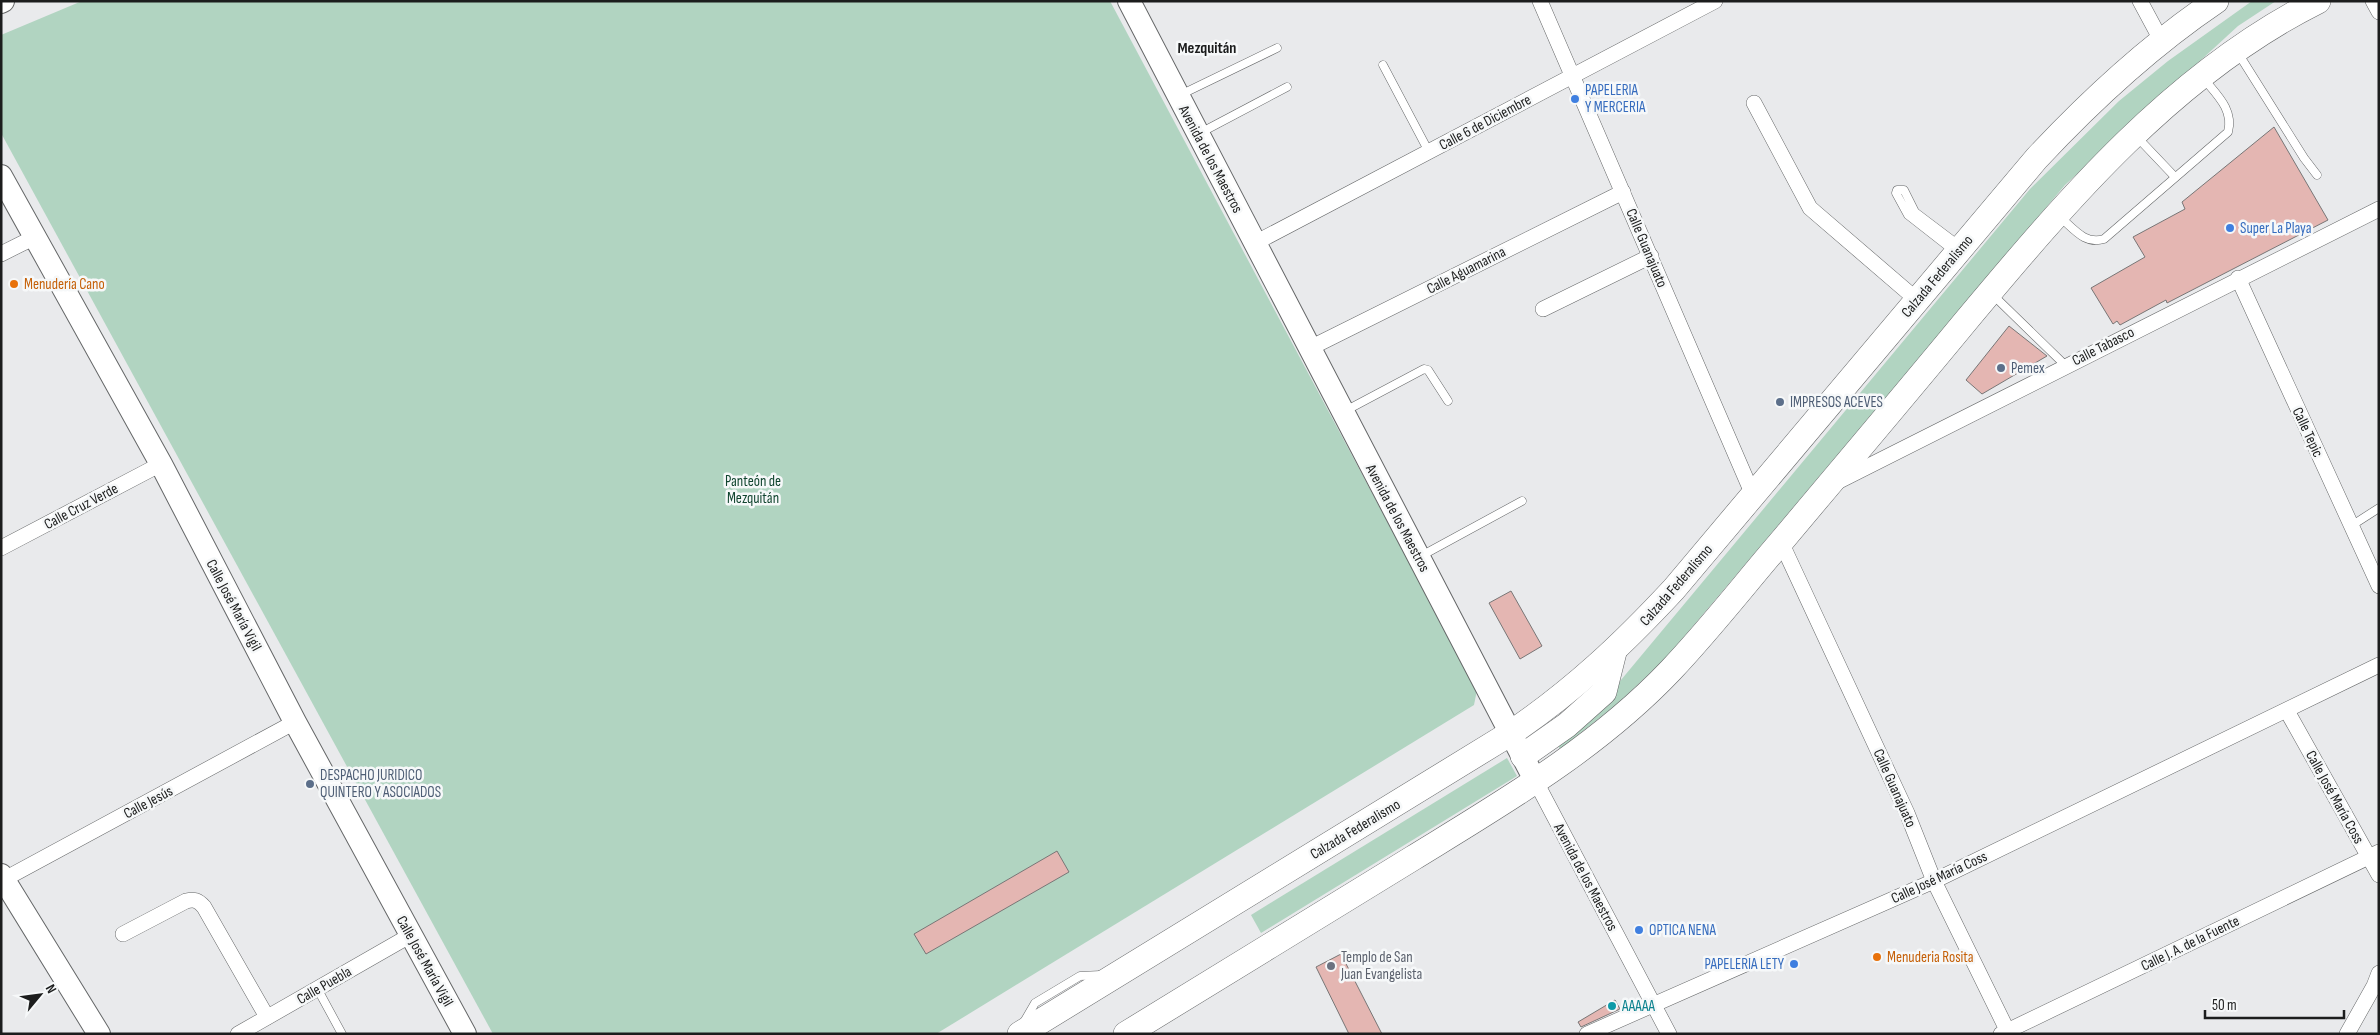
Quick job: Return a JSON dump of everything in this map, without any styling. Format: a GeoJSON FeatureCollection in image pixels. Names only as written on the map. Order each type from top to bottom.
{"type":"FeatureCollection","features":[{"type":"Feature","properties":{"kind":"main road","name":"Calzada Federalismo"},"geometry":{"type":"LineString","coordinates":[[1018,1034],[1511,733],[1556,702],[1614,652],[1674,589],[2036,159],[2087,105],[2162,40],[2216,1]]}},
{"type":"Feature","properties":{"kind":"main road"},"geometry":{"type":"LineString","coordinates":[[2219,64],[2241,29],[2286,1]]}},
{"type":"Feature","properties":{"kind":"main road"},"geometry":{"type":"LineString","coordinates":[[1126,1034],[1536,782],[1607,730],[1669,672],[1829,486],[1990,292],[2085,183],[2135,134],[2219,64],[2295,13],[2318,1]]}},
{"type":"Feature","properties":{"kind":"main road"},"geometry":{"type":"LineString","coordinates":[[1523,756],[1567,725],[1604,692],[1614,652]]}},
{"type":"Feature","properties":{"kind":"street","name":"Avenida de los Maestros"},"geometry":{"type":"LineString","coordinates":[[1129,1],[1669,1034]]}},
{"type":"Feature","properties":{"kind":"street","name":"Calle Guanajuato"},"geometry":{"type":"LineString","coordinates":[[1540,1],[1753,495]]}},
{"type":"Feature","properties":{"kind":"street","name":"Calle 6 de Diciembre"},"geometry":{"type":"LineString","coordinates":[[1255,243],[1715,1]]}},
{"type":"Feature","properties":{"kind":"street"},"geometry":{"type":"LineString","coordinates":[[2140,1],[2162,40]]}},
{"type":"Feature","properties":{"kind":"street"},"geometry":{"type":"LineString","coordinates":[[2373,1],[2379,12]]}},
{"type":"Feature","properties":{"kind":"street"},"geometry":{"type":"LineString","coordinates":[[1754,103],[1810,208],[1917,300]]}},
{"type":"Feature","properties":{"kind":"street","name":"Calle José María Vigil"},"geometry":{"type":"LineString","coordinates":[[1,176],[161,464],[295,722],[465,1034]]}},
{"type":"Feature","properties":{"kind":"street","name":"Calle Aguamarina"},"geometry":{"type":"LineString","coordinates":[[1310,348],[1623,192]]}},
{"type":"Feature","properties":{"kind":"street","name":"Calle Tabasco"},"geometry":{"type":"LineString","coordinates":[[1829,486],[2065,365],[2379,209]]}},
{"type":"Feature","properties":{"kind":"street"},"geometry":{"type":"LineString","coordinates":[[1,254],[35,237]]}},
{"type":"Feature","properties":{"kind":"street"},"geometry":{"type":"LineString","coordinates":[[1543,309],[1650,256]]}},
{"type":"Feature","properties":{"kind":"street","name":"Calle Tepic"},"geometry":{"type":"LineString","coordinates":[[2238,278],[2379,586]]}},
{"type":"Feature","properties":{"kind":"street","name":"Calle Cruz Verde"},"geometry":{"type":"LineString","coordinates":[[1,548],[161,464]]}},
{"type":"Feature","properties":{"kind":"street","name":"Calle Guanajuato"},"geometry":{"type":"LineString","coordinates":[[1781,542],[1907,813],[1934,881],[2006,1033]]}},
{"type":"Feature","properties":{"kind":"street","name":"Calle José María Coss"},"geometry":{"type":"LineString","coordinates":[[1587,1034],[1653,1003],[1934,881],[2379,665]]}},
{"type":"Feature","properties":{"kind":"street","name":"Calle José María Coss"},"geometry":{"type":"LineString","coordinates":[[2286,711],[2374,855],[2379,875]]}},
{"type":"Feature","properties":{"kind":"street","name":"Calle Jesús"},"geometry":{"type":"LineString","coordinates":[[2,879],[295,722]]}},
{"type":"Feature","properties":{"kind":"street","name":"Calle J. A. de la Fuente"},"geometry":{"type":"LineString","coordinates":[[2006,1033],[2374,855]]}},
{"type":"Feature","properties":{"kind":"street"},"geometry":{"type":"LineString","coordinates":[[2,879],[99,1034]]}},
{"type":"Feature","properties":{"kind":"street"},"geometry":{"type":"LineString","coordinates":[[122,934],[186,901],[199,901],[204,906],[266,1017]]}},
{"type":"Feature","properties":{"kind":"street","name":"Calle Puebla"},"geometry":{"type":"LineString","coordinates":[[238,1034],[411,935]]}},
{"type":"Feature","properties":{"kind":"street"},"geometry":{"type":"LineString","coordinates":[[2346,1034],[2370,994],[2379,972]]}},
{"type":"Feature","properties":{"kind":"lane"},"geometry":{"type":"LineString","coordinates":[[1178,96],[1278,48]]}},
{"type":"Feature","properties":{"kind":"lane"},"geometry":{"type":"LineString","coordinates":[[2219,64],[2304,158],[2317,175]]}},
{"type":"Feature","properties":{"kind":"lane"},"geometry":{"type":"LineString","coordinates":[[2057,214],[2085,239],[2095,242],[2104,239],[2228,132],[2231,122],[2219,64]]}},
{"type":"Feature","properties":{"kind":"lane"},"geometry":{"type":"LineString","coordinates":[[1383,65],[1429,152]]}},
{"type":"Feature","properties":{"kind":"lane"},"geometry":{"type":"LineString","coordinates":[[1198,134],[1287,87]]}},
{"type":"Feature","properties":{"kind":"lane"},"geometry":{"type":"LineString","coordinates":[[2135,134],[2175,178]]}},
{"type":"Feature","properties":{"kind":"lane"},"geometry":{"type":"LineString","coordinates":[[1896,190],[1904,190],[1916,212],[1959,250],[1908,215],[1896,190]]}},
{"type":"Feature","properties":{"kind":"lane"},"geometry":{"type":"LineString","coordinates":[[1990,292],[2065,365]]}},
{"type":"Feature","properties":{"kind":"lane"},"geometry":{"type":"LineString","coordinates":[[1343,412],[1424,369],[1428,370],[1448,401]]}},
{"type":"Feature","properties":{"kind":"lane"},"geometry":{"type":"LineString","coordinates":[[1419,557],[1522,501]]}},
{"type":"Feature","properties":{"kind":"lane"},"geometry":{"type":"LineString","coordinates":[[2351,526],[2379,508]]}},
{"type":"Feature","properties":{"kind":"lane"},"geometry":{"type":"LineString","coordinates":[[317,988],[342,1034]]}},
{"type":"Feature","properties":{"kind":"green space","name":"Panteón de Mezquitán"},"geometry":{"type":"Polygon","coordinates":[[[82,1],[1110,1],[1477,690],[1474,705],[936,1034],[493,1034],[1,133],[1,35],[82,1]]]}},
{"type":"Feature","properties":{"kind":"green space"},"geometry":{"type":"Polygon","coordinates":[[[2252,1],[2276,1],[2238,26],[2065,185],[1667,657],[1615,706],[1560,749],[1555,739],[1606,698],[2030,189],[2119,101],[2168,61],[2252,1]]]}},
{"type":"Feature","properties":{"kind":"green space"},"geometry":{"type":"Polygon","coordinates":[[[1507,758],[1517,776],[1261,933],[1251,915],[1507,758]]]}},
{"type":"Feature","properties":{"kind":"building","name":"Super La Playa"},"geometry":{"type":"Polygon","coordinates":[[[2274,127],[2328,220],[2167,303],[2166,300],[2120,325],[2117,321],[2113,324],[2091,288],[2145,257],[2133,237],[2185,209],[2182,202],[2274,127]]]}},
{"type":"Feature","properties":{"kind":"building","name":"Pemex"},"geometry":{"type":"Polygon","coordinates":[[[2009,326],[2047,356],[1982,394],[1966,380],[2009,326]]]}},
{"type":"Feature","properties":{"kind":"building"},"geometry":{"type":"Polygon","coordinates":[[[1511,591],[1542,646],[1520,659],[1489,603],[1511,591]]]}},
{"type":"Feature","properties":{"kind":"building"},"geometry":{"type":"Polygon","coordinates":[[[1057,851],[1069,872],[926,954],[914,934],[1057,851]]]}},
{"type":"Feature","properties":{"kind":"building"},"geometry":{"type":"Polygon","coordinates":[[[1341,954],[1382,1034],[1349,1034],[1316,967],[1341,954]]]}},
{"type":"Feature","properties":{"kind":"building","name":"AAAAA"},"geometry":{"type":"Polygon","coordinates":[[[1615,1000],[1620,1009],[1581,1027],[1578,1022],[1615,1000]]]}},
{"type":"Feature","properties":{"kind":"place","name":"PAPELERIA Y MERCERIA"},"geometry":{"type":"Point","coordinates":[1575,99]}},
{"type":"Feature","properties":{"kind":"place","name":"Super La Playa"},"geometry":{"type":"Point","coordinates":[2230,228]}},
{"type":"Feature","properties":{"kind":"place","name":"Menudería Cano"},"geometry":{"type":"Point","coordinates":[14,284]}},
{"type":"Feature","properties":{"kind":"place","name":"Pemex"},"geometry":{"type":"Point","coordinates":[2001,368]}},
{"type":"Feature","properties":{"kind":"place","name":"IMPRESOS ACEVES"},"geometry":{"type":"Point","coordinates":[1780,402]}},
{"type":"Feature","properties":{"kind":"place","name":"DESPACHO JURIDICO QUINTERO Y ASOCIADOS"},"geometry":{"type":"Point","coordinates":[310,784]}},
{"type":"Feature","properties":{"kind":"place","name":"OPTICA NENA"},"geometry":{"type":"Point","coordinates":[1639,930]}},
{"type":"Feature","properties":{"kind":"place","name":"Menuderia Rosita"},"geometry":{"type":"Point","coordinates":[1877,957]}},
{"type":"Feature","properties":{"kind":"place","name":"PAPELERIA LETY"},"geometry":{"type":"Point","coordinates":[1794,964]}},
{"type":"Feature","properties":{"kind":"place","name":"Templo de San Juan Evangelista"},"geometry":{"type":"Point","coordinates":[1331,966]}},
{"type":"Feature","properties":{"kind":"place","name":"AAAAA"},"geometry":{"type":"Point","coordinates":[1612,1006]}},
{"type":"Feature","properties":{"kind":"district","name":"Mezquitán"},"geometry":{"type":"Point","coordinates":[1207,47]}}]}
